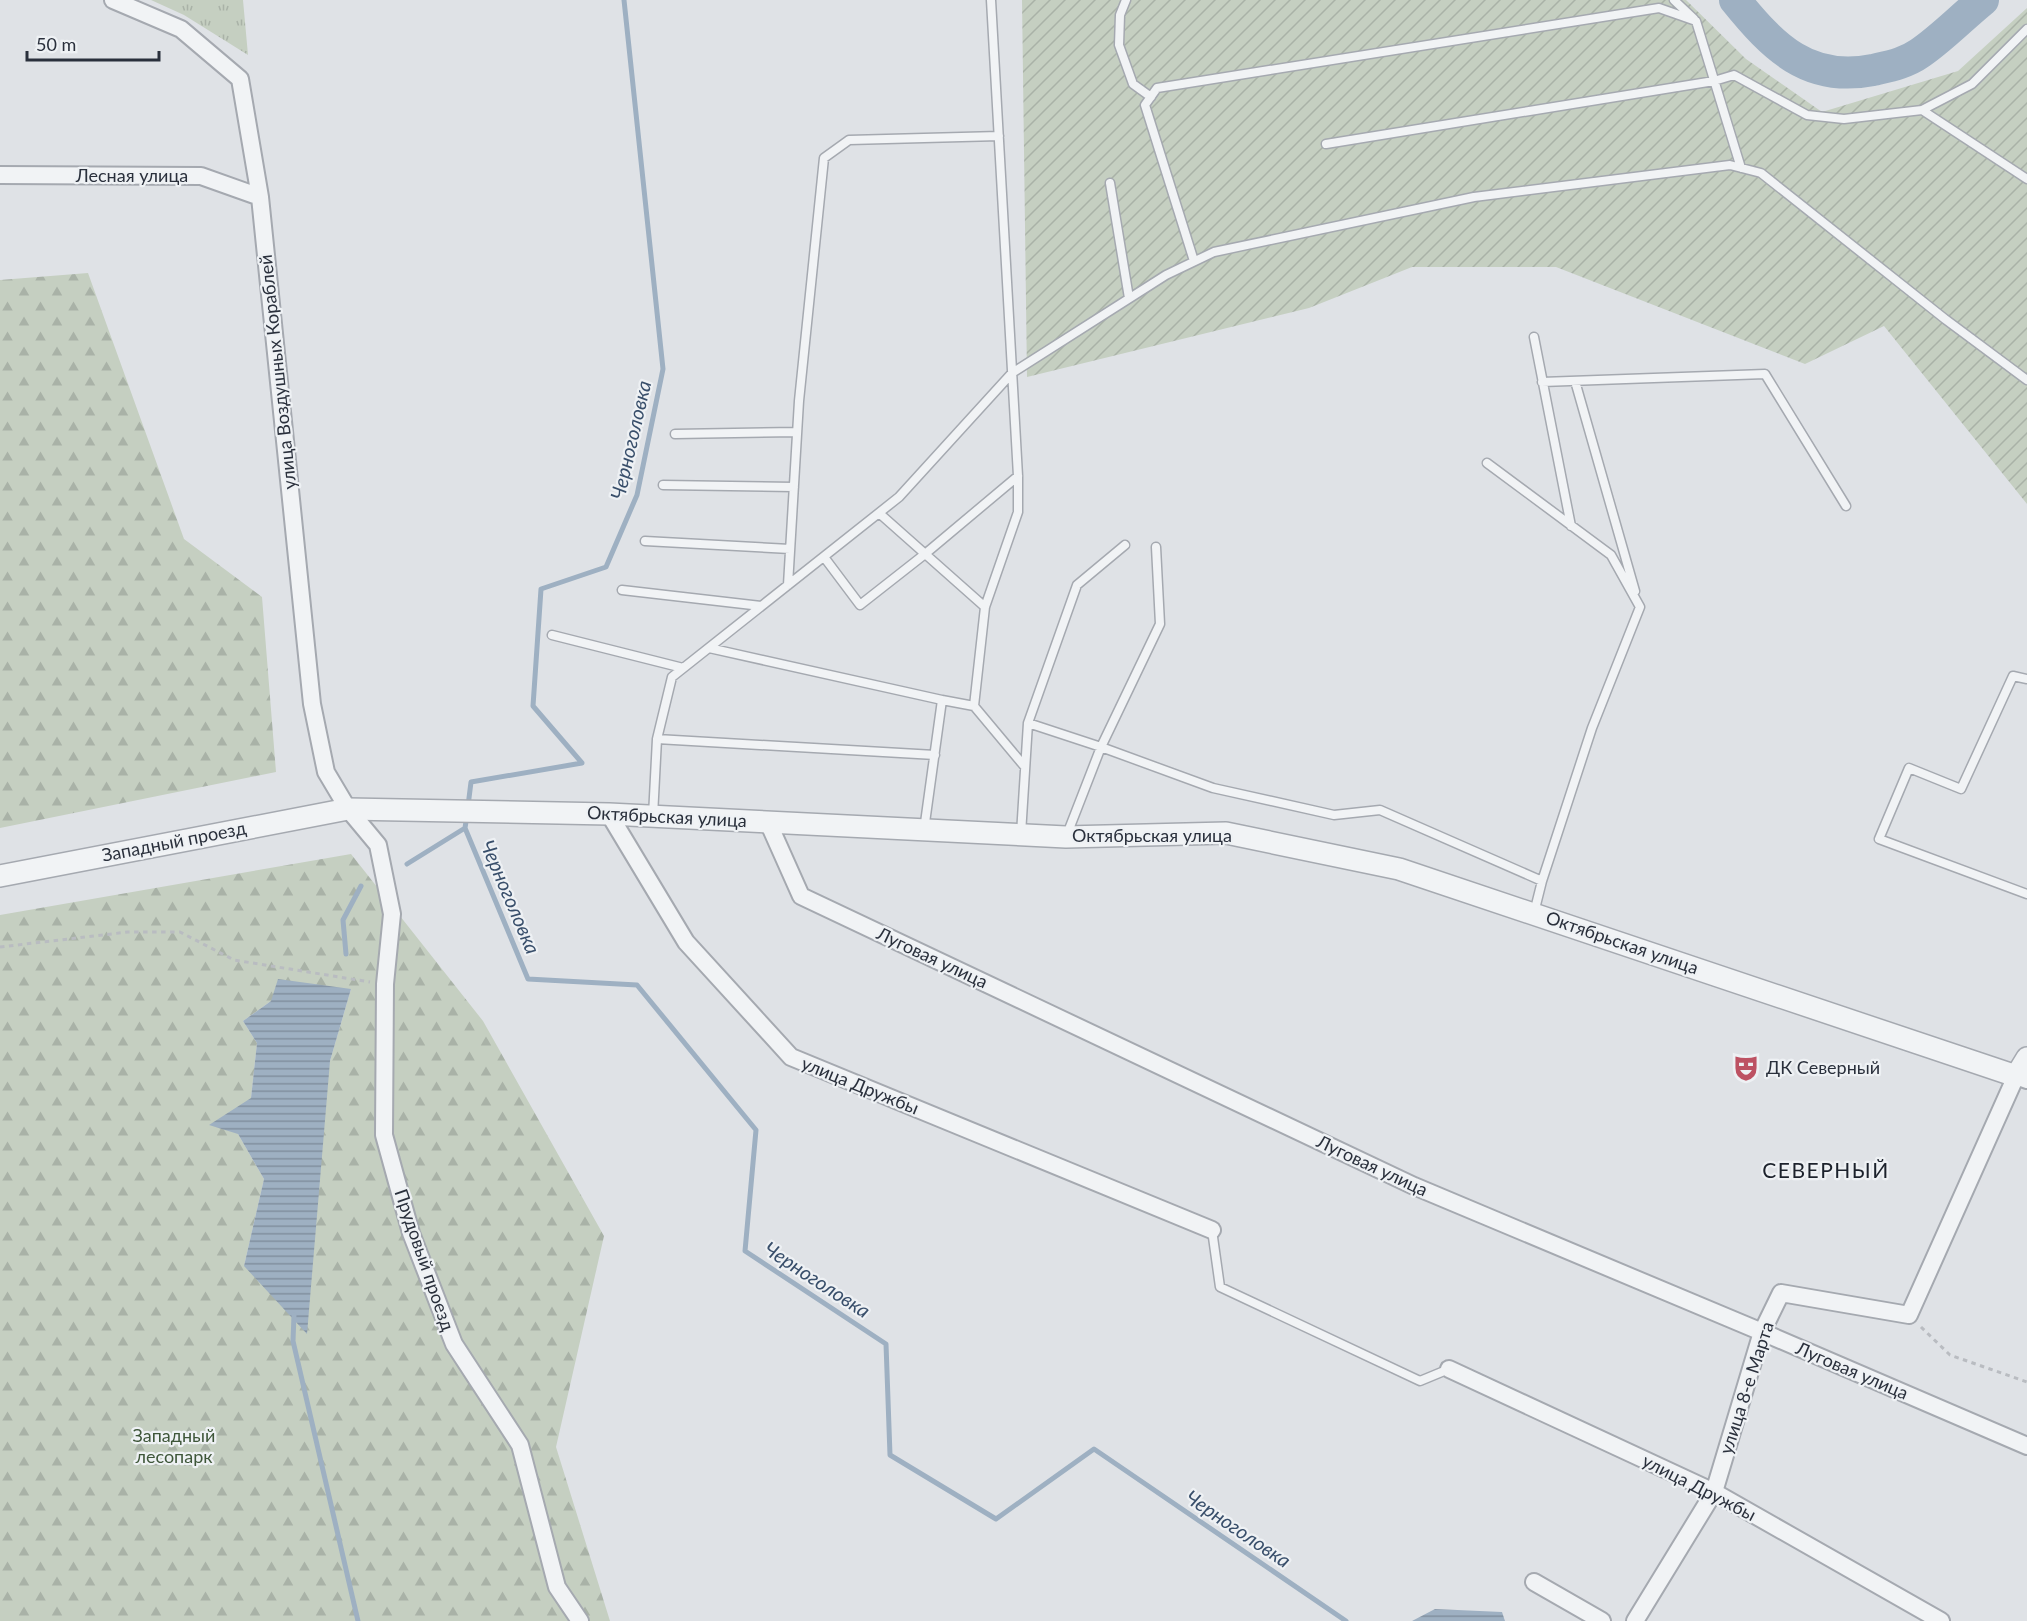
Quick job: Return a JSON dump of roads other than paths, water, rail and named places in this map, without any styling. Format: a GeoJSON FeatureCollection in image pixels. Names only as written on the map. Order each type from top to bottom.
{"type":"FeatureCollection","features":[{"type":"Feature","properties":{"kind":"street","name":"улица Воздушных Кораблей"},"geometry":{"type":"LineString","coordinates":[[113,0],[181,29],[240,79],[260,197],[312,704],[326,772],[348,809]]}},
{"type":"Feature","properties":{"kind":"street","name":"Лесная улица"},"geometry":{"type":"LineString","coordinates":[[0,176],[201,176],[260,197]]}},
{"type":"Feature","properties":{"kind":"street","name":"Октябрьская улица"},"geometry":{"type":"LineString","coordinates":[[348,809],[609,814],[1066,837],[1226,833],[1399,869],[2023,1071]]}},
{"type":"Feature","properties":{"kind":"street","name":"Западный проезд"},"geometry":{"type":"LineString","coordinates":[[0,876],[348,809]]}},
{"type":"Feature","properties":{"kind":"street","name":"Прудовый проезд"},"geometry":{"type":"LineString","coordinates":[[348,809],[378,845],[392,914],[385,984],[384,1135],[411,1233],[454,1344],[520,1445],[557,1587],[580,1621]]}},
{"type":"Feature","properties":{"kind":"street","name":"улица Дружбы"},"geometry":{"type":"LineString","coordinates":[[609,814],[686,942],[791,1057],[1212,1230]]}},
{"type":"Feature","properties":{"kind":"street","name":"Луговая улица"},"geometry":{"type":"LineString","coordinates":[[768,822],[801,896],[1414,1186],[2027,1446]]}},
{"type":"Feature","properties":{"kind":"street","name":"улица 8-е Марта"},"geometry":{"type":"LineString","coordinates":[[1635,1621],[1714,1492],[1762,1332],[1781,1293],[1909,1315],[2023,1071]]}},
{"type":"Feature","properties":{"kind":"street","name":"улица Дружбы"},"geometry":{"type":"LineString","coordinates":[[1449,1369],[1714,1492],[1941,1621]]}},
{"type":"Feature","properties":{"kind":"street"},"geometry":{"type":"LineString","coordinates":[[1534,1582],[1602,1621]]}},
{"type":"Feature","properties":{"kind":"lane"},"geometry":{"type":"LineString","coordinates":[[974,706],[985,607],[1018,512],[1018,477],[991,0]]}},
{"type":"Feature","properties":{"kind":"lane"},"geometry":{"type":"LineString","coordinates":[[1126,0],[1120,15],[1119,45],[1133,84],[1151,97]]}},
{"type":"Feature","properties":{"kind":"lane"},"geometry":{"type":"LineString","coordinates":[[1674,0],[1696,21],[1741,168]]}},
{"type":"Feature","properties":{"kind":"lane"},"geometry":{"type":"LineString","coordinates":[[1194,261],[1145,105],[1157,88],[1659,8],[1696,21]]}},
{"type":"Feature","properties":{"kind":"lane"},"geometry":{"type":"LineString","coordinates":[[1326,144],[1714,81],[1734,75],[1807,115],[1844,119],[1922,110],[1972,84],[2027,29]]}},
{"type":"Feature","properties":{"kind":"lane"},"geometry":{"type":"LineString","coordinates":[[1922,110],[2027,178]]}},
{"type":"Feature","properties":{"kind":"lane"},"geometry":{"type":"LineString","coordinates":[[788,585],[797,432],[824,158],[849,140],[999,136]]}},
{"type":"Feature","properties":{"kind":"lane"},"geometry":{"type":"LineString","coordinates":[[653,816],[657,739],[672,677],[900,497],[1012,373],[1166,275],[1214,252],[1474,197],[1730,165],[1761,173],[1945,319],[2027,380]]}},
{"type":"Feature","properties":{"kind":"lane"},"geometry":{"type":"LineString","coordinates":[[1110,183],[1129,298]]}},
{"type":"Feature","properties":{"kind":"lane"},"geometry":{"type":"LineString","coordinates":[[1534,337],[1570,526]]}},
{"type":"Feature","properties":{"kind":"lane"},"geometry":{"type":"LineString","coordinates":[[1542,382],[1765,374],[1846,506]]}},
{"type":"Feature","properties":{"kind":"lane"},"geometry":{"type":"LineString","coordinates":[[1534,914],[1542,881],[1593,728],[1640,606],[1575,381]]}},
{"type":"Feature","properties":{"kind":"lane"},"geometry":{"type":"LineString","coordinates":[[675,434],[797,432]]}},
{"type":"Feature","properties":{"kind":"lane"},"geometry":{"type":"LineString","coordinates":[[1487,463],[1611,555],[1640,606]]}},
{"type":"Feature","properties":{"kind":"lane"},"geometry":{"type":"LineString","coordinates":[[824,557],[860,605],[1018,477]]}},
{"type":"Feature","properties":{"kind":"lane"},"geometry":{"type":"LineString","coordinates":[[663,485],[794,487]]}},
{"type":"Feature","properties":{"kind":"lane"},"geometry":{"type":"LineString","coordinates":[[879,513],[985,607]]}},
{"type":"Feature","properties":{"kind":"lane"},"geometry":{"type":"LineString","coordinates":[[645,541],[790,549]]}},
{"type":"Feature","properties":{"kind":"lane"},"geometry":{"type":"LineString","coordinates":[[1021,835],[1028,723],[1077,585],[1125,545]]}},
{"type":"Feature","properties":{"kind":"lane"},"geometry":{"type":"LineString","coordinates":[[1066,837],[1101,747],[1160,624],[1156,548]]}},
{"type":"Feature","properties":{"kind":"lane"},"geometry":{"type":"LineString","coordinates":[[622,591],[761,606]]}},
{"type":"Feature","properties":{"kind":"lane"},"geometry":{"type":"LineString","coordinates":[[552,635],[683,668]]}},
{"type":"Feature","properties":{"kind":"lane"},"geometry":{"type":"LineString","coordinates":[[708,648],[974,706],[1025,767]]}},
{"type":"Feature","properties":{"kind":"lane"},"geometry":{"type":"LineString","coordinates":[[2027,679],[2013,676],[1961,789],[1909,768],[1879,839],[2027,894]]}},
{"type":"Feature","properties":{"kind":"lane"},"geometry":{"type":"LineString","coordinates":[[924,830],[942,700]]}},
{"type":"Feature","properties":{"kind":"lane"},"geometry":{"type":"LineString","coordinates":[[1028,723],[1213,788],[1334,815],[1380,810],[1542,881]]}},
{"type":"Feature","properties":{"kind":"lane"},"geometry":{"type":"LineString","coordinates":[[657,739],[935,755]]}},
{"type":"Feature","properties":{"kind":"lane"},"geometry":{"type":"LineString","coordinates":[[1212,1230],[1220,1287],[1419,1382],[1449,1369]]}},
{"type":"Feature","properties":{"kind":"water"},"geometry":{"type":"Polygon","coordinates":[[[278,979],[351,989],[330,1061],[307,1334],[244,1266],[264,1179],[238,1134],[209,1125],[251,1098],[257,1043],[243,1021],[271,1001],[278,979]]]}},
{"type":"Feature","properties":{"kind":"water"},"geometry":{"type":"Polygon","coordinates":[[[1435,1609],[1502,1612],[1505,1621],[1412,1621],[1435,1609]]]}},
{"type":"Feature","properties":{"kind":"waterway","name":"Черноголовка"},"geometry":{"type":"LineString","coordinates":[[468,806],[471,782],[582,763],[533,706],[541,589],[606,567],[637,495],[663,369],[624,0]]}},
{"type":"Feature","properties":{"kind":"waterway"},"geometry":{"type":"LineString","coordinates":[[1735,0],[1763,33],[1794,58],[1829,71],[1850,73],[1886,67],[1915,56],[1983,0]]}},
{"type":"Feature","properties":{"kind":"waterway","name":"Черноголовка"},"geometry":{"type":"LineString","coordinates":[[467,815],[465,828],[528,979],[637,985],[756,1130],[745,1251],[886,1344],[890,1455],[996,1519],[1094,1449],[1346,1621]]}},
{"type":"Feature","properties":{"kind":"waterway"},"geometry":{"type":"LineString","coordinates":[[407,864],[465,828]]}},
{"type":"Feature","properties":{"kind":"waterway"},"geometry":{"type":"LineString","coordinates":[[346,954],[343,920],[361,886]]}},
{"type":"Feature","properties":{"kind":"waterway"},"geometry":{"type":"LineString","coordinates":[[294,1315],[293,1341],[358,1621]]}},
{"type":"Feature","properties":{"kind":"place","name":"ДК Северный"},"geometry":{"type":"Point","coordinates":[1746,1068]}},
{"type":"Feature","properties":{"kind":"district","name":"СЕВЕРНЫЙ"},"geometry":{"type":"Point","coordinates":[1826,1171]}},
{"type":"Feature","properties":{"kind":"park label","name":"Западный лесопарк"},"geometry":{"type":"Point","coordinates":[174,1446]}}]}
